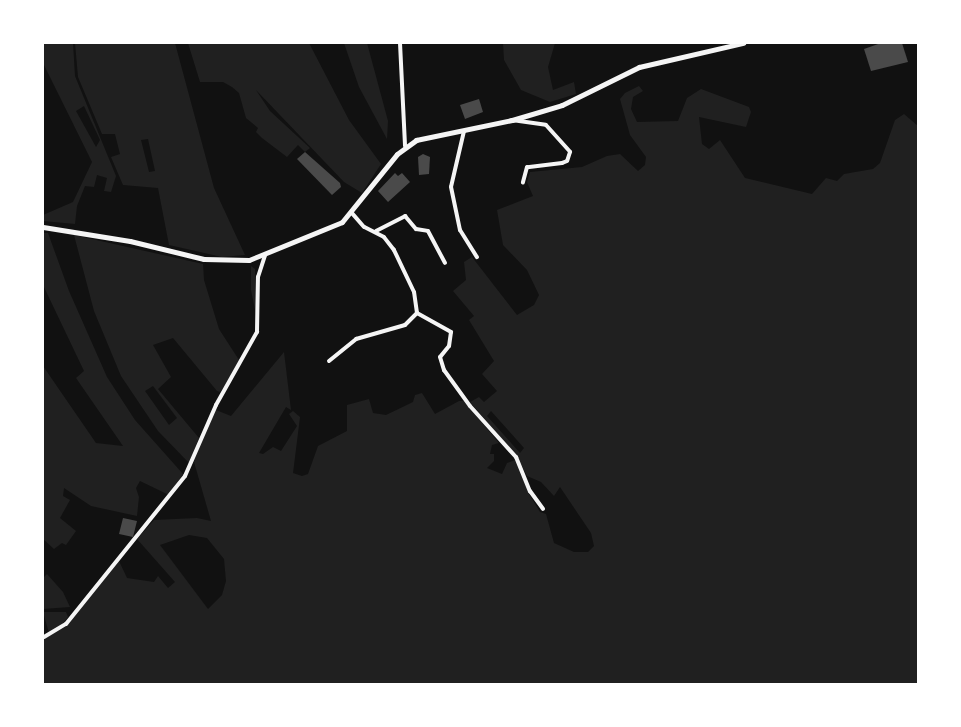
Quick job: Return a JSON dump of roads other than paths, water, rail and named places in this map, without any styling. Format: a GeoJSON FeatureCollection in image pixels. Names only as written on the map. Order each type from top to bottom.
{"type":"FeatureCollection","features":[{"type":"Feature","properties":{"kind":"street"},"geometry":{"type":"LineString","coordinates":[[400,43],[405,146]]}},
{"type":"Feature","properties":{"kind":"street"},"geometry":{"type":"LineString","coordinates":[[43,227],[223,262],[265,255],[321,233],[352,213],[405,146],[512,120],[562,105],[638,67],[743,43]]}},
{"type":"Feature","properties":{"kind":"street"},"geometry":{"type":"LineString","coordinates":[[512,120],[546,125],[570,152],[568,161],[527,167],[523,182]]}},
{"type":"Feature","properties":{"kind":"street"},"geometry":{"type":"LineString","coordinates":[[464,131],[451,188],[460,230],[477,258]]}},
{"type":"Feature","properties":{"kind":"street"},"geometry":{"type":"LineString","coordinates":[[352,213],[364,227],[376,231],[403,266],[414,292],[417,313]]}},
{"type":"Feature","properties":{"kind":"street"},"geometry":{"type":"LineString","coordinates":[[376,231],[405,216],[416,229],[428,231],[445,263]]}},
{"type":"Feature","properties":{"kind":"street"},"geometry":{"type":"LineString","coordinates":[[44,637],[66,624],[185,476],[216,405],[257,332],[258,277],[265,255]]}},
{"type":"Feature","properties":{"kind":"street"},"geometry":{"type":"LineString","coordinates":[[329,361],[356,339],[405,325],[417,313]]}},
{"type":"Feature","properties":{"kind":"street"},"geometry":{"type":"LineString","coordinates":[[417,313],[450,332],[449,346],[440,357],[444,370],[470,406],[516,457],[530,491],[543,509]]}}]}
